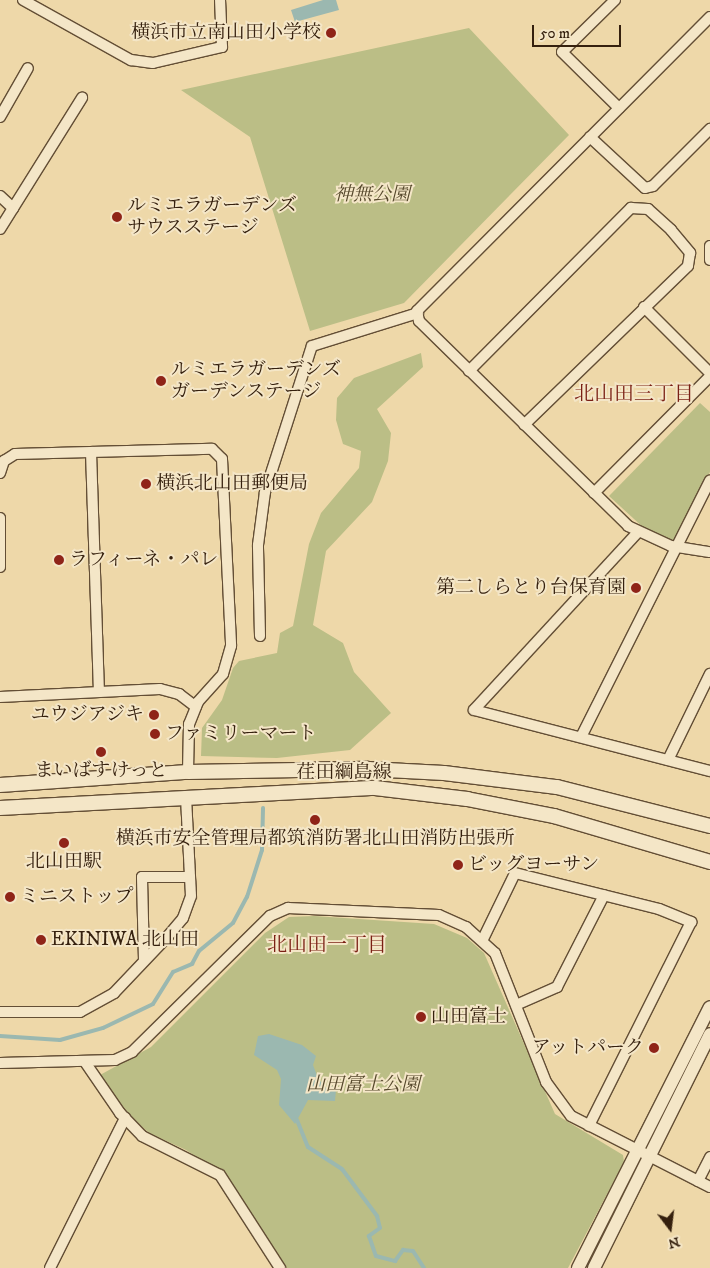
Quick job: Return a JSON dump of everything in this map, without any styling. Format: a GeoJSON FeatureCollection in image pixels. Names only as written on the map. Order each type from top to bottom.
{"type":"FeatureCollection","features":[{"type":"Feature","properties":{"kind":"main road","name":"荏田綱島線"},"geometry":{"type":"LineString","coordinates":[[0,785],[188,772],[368,769],[444,773],[557,787],[710,826]]}},
{"type":"Feature","properties":{"kind":"main road","name":"荏田綱島線"},"geometry":{"type":"LineString","coordinates":[[0,808],[186,796],[375,788],[466,799],[554,816],[710,862]]}},
{"type":"Feature","properties":{"kind":"street"},"geometry":{"type":"LineString","coordinates":[[24,0],[131,60],[153,63],[222,47],[220,0]]}},
{"type":"Feature","properties":{"kind":"street"},"geometry":{"type":"LineString","coordinates":[[615,0],[562,52],[619,108]]}},
{"type":"Feature","properties":{"kind":"street"},"geometry":{"type":"LineString","coordinates":[[710,18],[422,303],[418,313],[419,321],[468,371],[594,493],[638,532],[675,547],[710,552]]}},
{"type":"Feature","properties":{"kind":"street"},"geometry":{"type":"LineString","coordinates":[[0,117],[28,68]]}},
{"type":"Feature","properties":{"kind":"street"},"geometry":{"type":"LineString","coordinates":[[0,229],[82,98]]}},
{"type":"Feature","properties":{"kind":"street"},"geometry":{"type":"LineString","coordinates":[[590,137],[645,188],[654,186],[710,129]]}},
{"type":"Feature","properties":{"kind":"street"},"geometry":{"type":"LineString","coordinates":[[0,196],[13,208]]}},
{"type":"Feature","properties":{"kind":"street"},"geometry":{"type":"LineString","coordinates":[[468,371],[630,208],[639,206],[671,230],[690,260],[524,425]]}},
{"type":"Feature","properties":{"kind":"street"},"geometry":{"type":"LineString","coordinates":[[710,246],[710,260]]}},
{"type":"Feature","properties":{"kind":"street"},"geometry":{"type":"LineString","coordinates":[[594,493],[710,374],[644,307]]}},
{"type":"Feature","properties":{"kind":"street"},"geometry":{"type":"LineString","coordinates":[[260,636],[258,545],[265,492],[312,346],[418,313]]}},
{"type":"Feature","properties":{"kind":"street"},"geometry":{"type":"LineString","coordinates":[[0,473],[4,461],[15,454],[212,449],[222,459],[231,646],[223,674],[196,707],[189,724],[188,772]]}},
{"type":"Feature","properties":{"kind":"street"},"geometry":{"type":"LineString","coordinates":[[91,452],[99,692]]}},
{"type":"Feature","properties":{"kind":"street"},"geometry":{"type":"LineString","coordinates":[[581,737],[710,480]]}},
{"type":"Feature","properties":{"kind":"street"},"geometry":{"type":"LineString","coordinates":[[0,518],[0,567]]}},
{"type":"Feature","properties":{"kind":"street"},"geometry":{"type":"LineString","coordinates":[[638,532],[474,710],[710,771]]}},
{"type":"Feature","properties":{"kind":"street"},"geometry":{"type":"LineString","coordinates":[[668,760],[710,674]]}},
{"type":"Feature","properties":{"kind":"street"},"geometry":{"type":"LineString","coordinates":[[0,697],[160,689],[179,694],[196,707]]}},
{"type":"Feature","properties":{"kind":"street"},"geometry":{"type":"LineString","coordinates":[[0,1012],[80,1012],[114,993],[183,918],[191,896],[186,796]]}},
{"type":"Feature","properties":{"kind":"street"},"geometry":{"type":"LineString","coordinates":[[483,939],[515,873],[604,895],[691,922],[589,1126]]}},
{"type":"Feature","properties":{"kind":"street"},"geometry":{"type":"LineString","coordinates":[[144,960],[142,877],[190,877]]}},
{"type":"Feature","properties":{"kind":"street"},"geometry":{"type":"LineString","coordinates":[[516,1005],[557,987],[604,895]]}},
{"type":"Feature","properties":{"kind":"street"},"geometry":{"type":"LineString","coordinates":[[0,1063],[115,1060],[132,1052],[270,916],[288,908],[439,915],[483,939],[502,967],[546,1082],[571,1116],[710,1186]]}},
{"type":"Feature","properties":{"kind":"street"},"geometry":{"type":"LineString","coordinates":[[594,1268],[710,1007]]}},
{"type":"Feature","properties":{"kind":"street"},"geometry":{"type":"LineString","coordinates":[[578,1268],[710,1034]]}},
{"type":"Feature","properties":{"kind":"street"},"geometry":{"type":"LineString","coordinates":[[85,1062],[125,1118],[142,1136],[220,1176],[280,1268]]}},
{"type":"Feature","properties":{"kind":"street"},"geometry":{"type":"LineString","coordinates":[[50,1268],[125,1118]]}},
{"type":"Feature","properties":{"kind":"street"},"geometry":{"type":"LineString","coordinates":[[698,1181],[710,1157]]}},
{"type":"Feature","properties":{"kind":"green space","name":"神無公園"},"geometry":{"type":"Polygon","coordinates":[[[469,28],[569,135],[404,303],[310,331],[250,137],[181,90],[469,28]]]}},
{"type":"Feature","properties":{"kind":"green space"},"geometry":{"type":"Polygon","coordinates":[[[421,353],[423,367],[377,409],[391,433],[388,461],[372,502],[326,551],[313,625],[343,643],[354,672],[391,713],[350,750],[277,758],[201,756],[202,728],[222,700],[233,668],[239,661],[277,653],[280,633],[293,626],[309,544],[321,513],[359,468],[361,451],[343,444],[336,420],[337,398],[354,378],[421,353]]]}},
{"type":"Feature","properties":{"kind":"green space"},"geometry":{"type":"Polygon","coordinates":[[[700,403],[710,412],[710,472],[674,542],[646,530],[609,496],[700,403]]]}},
{"type":"Feature","properties":{"kind":"green space","name":"山田富士公園"},"geometry":{"type":"Polygon","coordinates":[[[314,916],[434,924],[467,938],[484,953],[555,1114],[623,1155],[624,1162],[568,1268],[287,1268],[228,1178],[186,1150],[149,1133],[128,1114],[100,1075],[151,1047],[265,933],[289,917],[314,916]]]}},
{"type":"Feature","properties":{"kind":"water"},"geometry":{"type":"Polygon","coordinates":[[[323,0],[336,0],[339,10],[295,22],[291,10],[323,0]]]}},
{"type":"Feature","properties":{"kind":"water"},"geometry":{"type":"Polygon","coordinates":[[[269,1034],[302,1045],[316,1056],[313,1065],[318,1078],[326,1088],[331,1085],[336,1090],[335,1101],[308,1100],[295,1124],[279,1105],[281,1079],[277,1070],[254,1055],[258,1036],[269,1034]]]}},
{"type":"Feature","properties":{"kind":"waterway"},"geometry":{"type":"LineString","coordinates":[[0,1036],[60,1040],[103,1028],[153,1004],[173,972],[192,964],[199,951],[233,923],[247,897],[262,850],[263,808]]}},
{"type":"Feature","properties":{"kind":"waterway"},"geometry":{"type":"LineString","coordinates":[[297,1120],[308,1147],[342,1169],[377,1216],[380,1228],[369,1236],[376,1256],[395,1261],[403,1250],[413,1251],[424,1268]]}},
{"type":"Feature","properties":{"kind":"place","name":"横浜市立南山田小学校"},"geometry":{"type":"Point","coordinates":[331,33]}},
{"type":"Feature","properties":{"kind":"place","name":"ルミエラガーデンズ サウスステージ"},"geometry":{"type":"Point","coordinates":[117,217]}},
{"type":"Feature","properties":{"kind":"place","name":"ルミエラガーデンズ ガーデンステージ"},"geometry":{"type":"Point","coordinates":[161,381]}},
{"type":"Feature","properties":{"kind":"place","name":"横浜北山田郵便局"},"geometry":{"type":"Point","coordinates":[146,484]}},
{"type":"Feature","properties":{"kind":"place","name":"ラフィーネ・パレ"},"geometry":{"type":"Point","coordinates":[59,560]}},
{"type":"Feature","properties":{"kind":"place","name":"第二しらとり台保育園"},"geometry":{"type":"Point","coordinates":[636,588]}},
{"type":"Feature","properties":{"kind":"place","name":"ユウジアジキ"},"geometry":{"type":"Point","coordinates":[154,715]}},
{"type":"Feature","properties":{"kind":"place","name":"ファミリーマート"},"geometry":{"type":"Point","coordinates":[155,734]}},
{"type":"Feature","properties":{"kind":"place","name":"まいばすけっと"},"geometry":{"type":"Point","coordinates":[101,752]}},
{"type":"Feature","properties":{"kind":"place","name":"横浜市安全管理局都筑消防署北山田消防出張所"},"geometry":{"type":"Point","coordinates":[315,820]}},
{"type":"Feature","properties":{"kind":"place","name":"北山田駅"},"geometry":{"type":"Point","coordinates":[64,843]}},
{"type":"Feature","properties":{"kind":"place","name":"ビッグヨーサン"},"geometry":{"type":"Point","coordinates":[458,865]}},
{"type":"Feature","properties":{"kind":"place","name":"ミニストップ"},"geometry":{"type":"Point","coordinates":[10,897]}},
{"type":"Feature","properties":{"kind":"place","name":"EKINIWA 北山田"},"geometry":{"type":"Point","coordinates":[41,940]}},
{"type":"Feature","properties":{"kind":"place","name":"山田富士"},"geometry":{"type":"Point","coordinates":[421,1017]}},
{"type":"Feature","properties":{"kind":"place","name":"アットパーク"},"geometry":{"type":"Point","coordinates":[654,1048]}},
{"type":"Feature","properties":{"kind":"district","name":"北山田三丁目"},"geometry":{"type":"Point","coordinates":[634,394]}},
{"type":"Feature","properties":{"kind":"district","name":"北山田一丁目"},"geometry":{"type":"Point","coordinates":[327,945]}}]}
